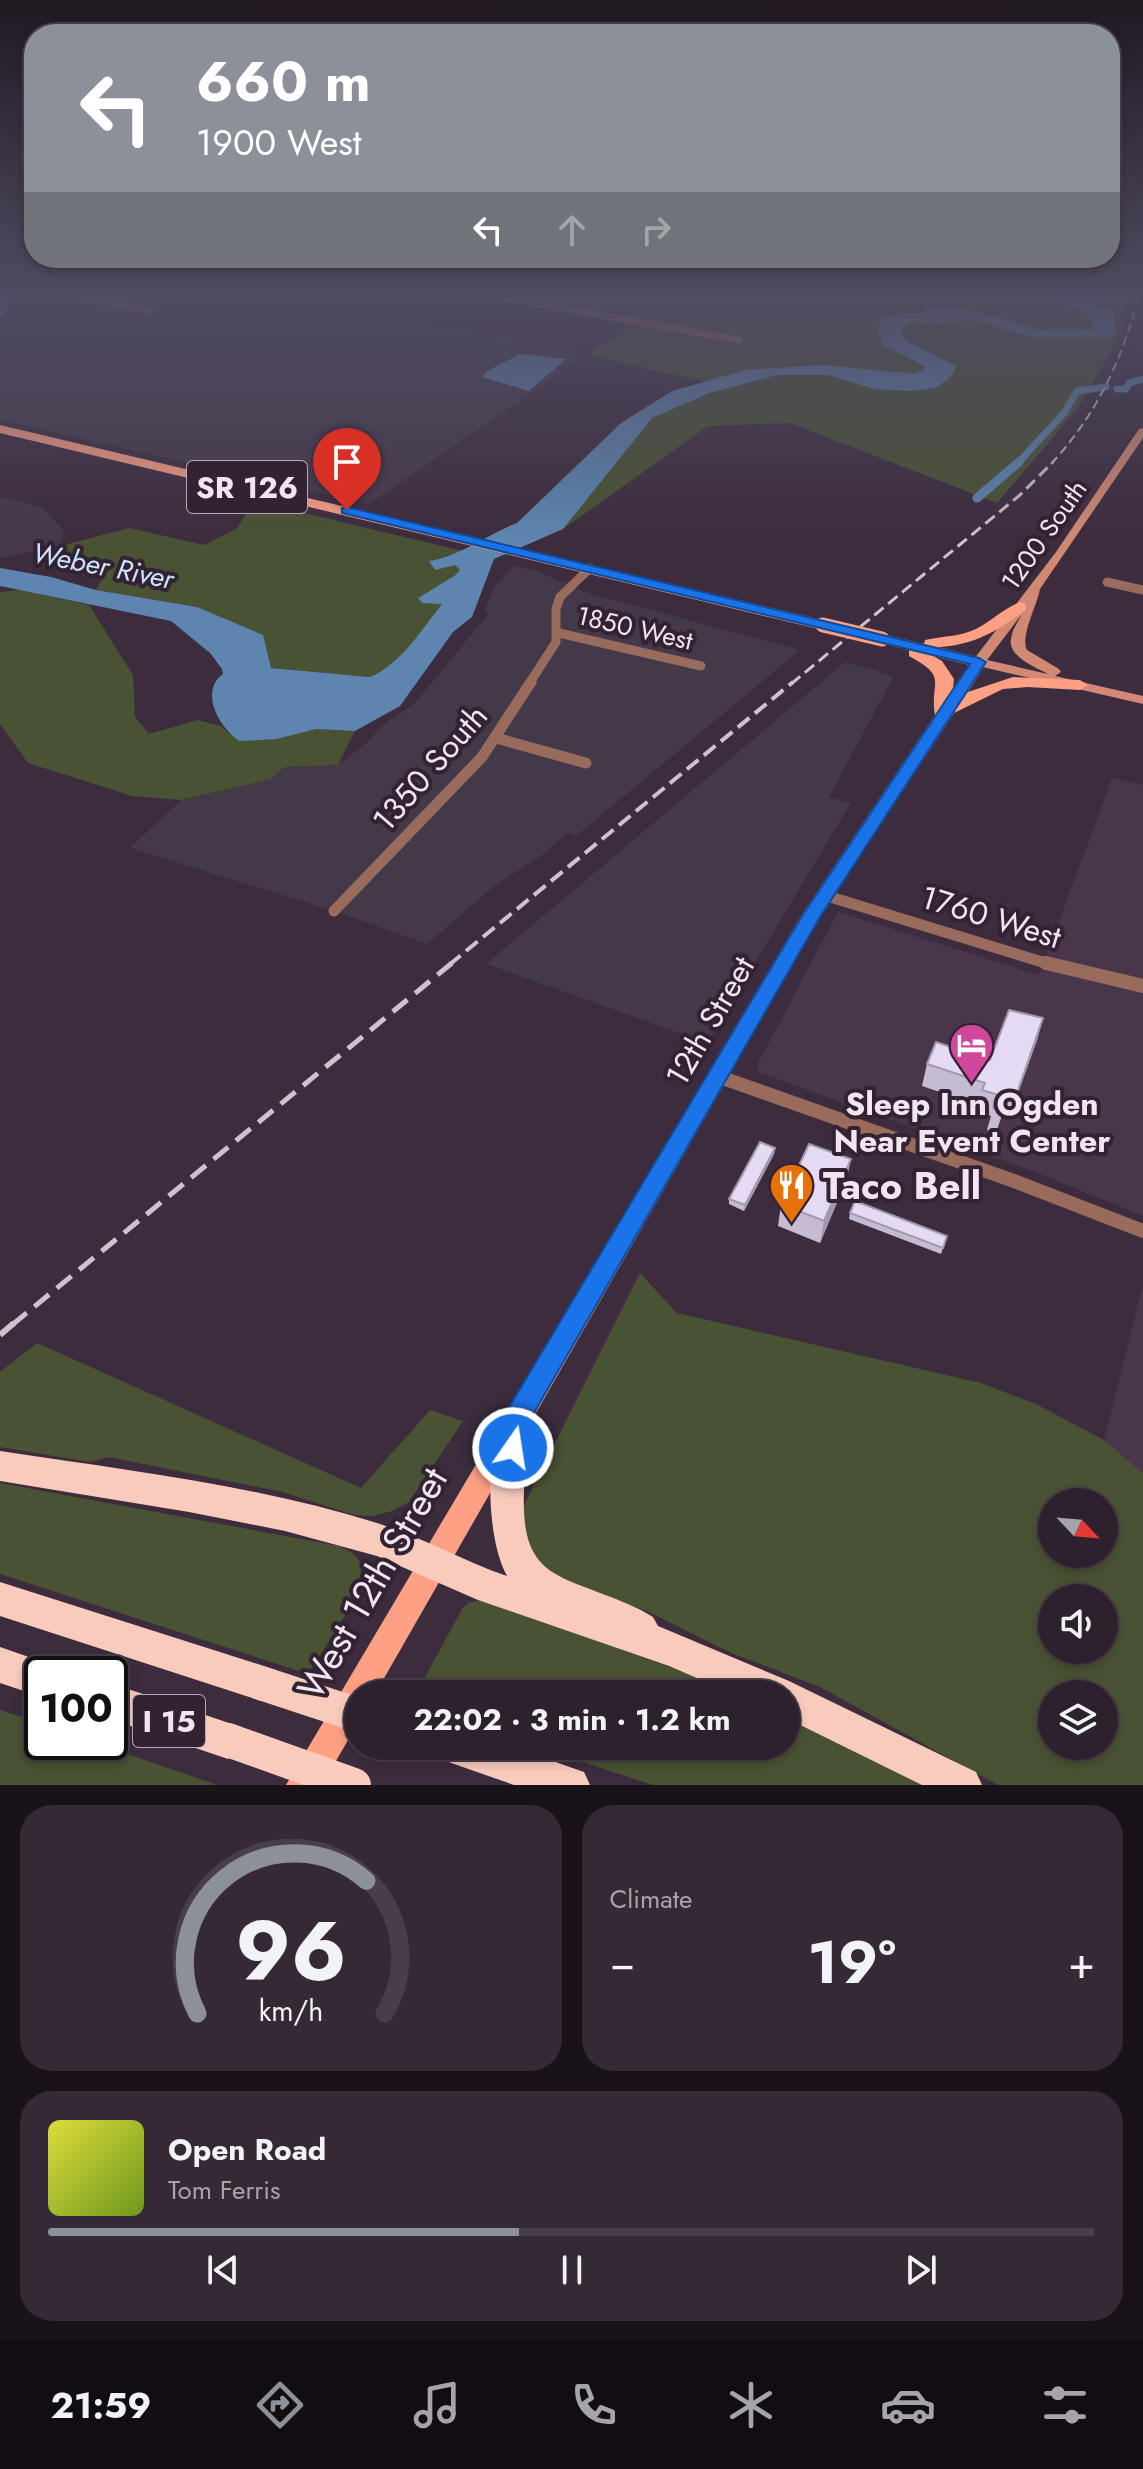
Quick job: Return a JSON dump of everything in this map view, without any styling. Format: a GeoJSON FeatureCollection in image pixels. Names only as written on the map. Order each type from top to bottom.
{"type":"FeatureCollection","features":[{"type":"Feature","properties":{"kind":"highway"},"geometry":{"type":"LineString","coordinates":[[514,1423],[507,1525],[510,1548],[521,1568],[536,1583],[619,1615],[672,1649]]}},
{"type":"Feature","properties":{"kind":"highway"},"geometry":{"type":"LineString","coordinates":[[0,1466],[189,1496],[285,1515],[379,1540],[478,1583],[672,1649],[744,1680]]}},
{"type":"Feature","properties":{"kind":"highway","name":"I 15"},"geometry":{"type":"LineString","coordinates":[[0,1599],[344,1710]]}},
{"type":"Feature","properties":{"kind":"highway"},"geometry":{"type":"LineString","coordinates":[[0,1665],[24,1673]]}},
{"type":"Feature","properties":{"kind":"highway"},"geometry":{"type":"LineString","coordinates":[[800,1706],[963,1785]]}},
{"type":"Feature","properties":{"kind":"highway","name":"I 15"},"geometry":{"type":"LineString","coordinates":[[128,1707],[354,1785]]}},
{"type":"Feature","properties":{"kind":"highway"},"geometry":{"type":"LineString","coordinates":[[495,1760],[571,1785]]}},
{"type":"Feature","properties":{"kind":"main road","name":"SR 126"},"geometry":{"type":"LineString","coordinates":[[0,429],[1143,700]]}},
{"type":"Feature","properties":{"kind":"main road","name":"1200 South"},"geometry":{"type":"LineString","coordinates":[[979,662],[1021,607],[1143,431]]}},
{"type":"Feature","properties":{"kind":"main road"},"geometry":{"type":"LineString","coordinates":[[1034,588],[1032,611],[1016,634],[1019,652],[1080,685]]}},
{"type":"Feature","properties":{"kind":"main road"},"geometry":{"type":"LineString","coordinates":[[903,644],[966,641],[1021,607]]}},
{"type":"Feature","properties":{"kind":"main road"},"geometry":{"type":"LineString","coordinates":[[882,639],[925,658],[941,669],[946,679],[942,715]]}},
{"type":"Feature","properties":{"kind":"main road","name":"12th Street"},"geometry":{"type":"LineString","coordinates":[[514,1423],[824,895],[979,662]]}},
{"type":"Feature","properties":{"kind":"main road"},"geometry":{"type":"LineString","coordinates":[[942,715],[991,685],[1005,682],[1080,685]]}},
{"type":"Feature","properties":{"kind":"main road","name":"West 12th Street"},"geometry":{"type":"LineString","coordinates":[[303,1785],[514,1423]]}},
{"type":"Feature","properties":{"kind":"street","name":"1350 South"},"geometry":{"type":"LineString","coordinates":[[334,911],[461,780],[496,738],[559,633],[556,606],[560,596],[590,568]]}},
{"type":"Feature","properties":{"kind":"street"},"geometry":{"type":"LineString","coordinates":[[1107,582],[1143,590]]}},
{"type":"Feature","properties":{"kind":"street","name":"1850 West"},"geometry":{"type":"LineString","coordinates":[[559,633],[701,666]]}},
{"type":"Feature","properties":{"kind":"street"},"geometry":{"type":"LineString","coordinates":[[496,738],[586,763]]}},
{"type":"Feature","properties":{"kind":"street","name":"1760 West"},"geometry":{"type":"LineString","coordinates":[[824,895],[1065,969],[1102,974],[1143,986]]}},
{"type":"Feature","properties":{"kind":"street"},"geometry":{"type":"LineString","coordinates":[[717,1076],[1042,1191],[1143,1231]]}},
{"type":"Feature","properties":{"kind":"shaded area"},"geometry":{"type":"Polygon","coordinates":[[[0,374],[558,374],[369,504],[0,420],[0,374]]]}},
{"type":"Feature","properties":{"kind":"shaded area"},"geometry":{"type":"Polygon","coordinates":[[[0,497],[41,507],[64,531],[60,546],[0,558],[0,497]]]}},
{"type":"Feature","properties":{"kind":"shaded area"},"geometry":{"type":"Polygon","coordinates":[[[514,566],[537,571],[588,593],[800,650],[576,836],[568,833],[541,856],[497,884],[427,944],[334,911],[130,848],[181,800],[271,779],[284,767],[338,765],[369,741],[380,727],[415,703],[488,614],[485,609],[494,587],[514,566]]]}},
{"type":"Feature","properties":{"kind":"shaded area"},"geometry":{"type":"Polygon","coordinates":[[[845,662],[894,676],[829,797],[851,803],[707,1043],[486,964],[845,662]]]}},
{"type":"Feature","properties":{"kind":"shaded area"},"geometry":{"type":"Polygon","coordinates":[[[1112,778],[1143,785],[1143,1216],[1038,1173],[758,1072],[757,1065],[838,912],[1039,975],[1112,778]]]}},
{"type":"Feature","properties":{"kind":"shaded area"},"geometry":{"type":"Polygon","coordinates":[[[1143,1284],[1143,1473],[1104,1440],[1143,1284]]]}},
{"type":"Feature","properties":{"kind":"green space"},"geometry":{"type":"Polygon","coordinates":[[[672,374],[1098,374],[1077,409],[997,503],[790,423],[708,426],[563,529],[651,418],[722,389],[672,374]]]}},
{"type":"Feature","properties":{"kind":"green space"},"geometry":{"type":"Polygon","coordinates":[[[254,501],[463,551],[430,561],[456,565],[460,570],[418,598],[443,603],[402,655],[370,677],[271,668],[197,607],[96,590],[105,572],[54,559],[60,546],[129,528],[204,545],[237,528],[254,501]]]}},
{"type":"Feature","properties":{"kind":"green space"},"geometry":{"type":"Polygon","coordinates":[[[20,590],[89,605],[133,675],[135,717],[149,734],[198,720],[221,726],[229,734],[277,739],[316,729],[355,731],[338,765],[284,767],[271,779],[181,800],[132,796],[28,763],[0,724],[0,592],[20,590]]]}},
{"type":"Feature","properties":{"kind":"green space"},"geometry":{"type":"Polygon","coordinates":[[[640,1273],[677,1313],[981,1383],[1036,1404],[1104,1440],[1143,1473],[1143,1785],[998,1785],[820,1687],[731,1653],[647,1611],[550,1577],[523,1547],[522,1509],[640,1273]]]}},
{"type":"Feature","properties":{"kind":"green space"},"geometry":{"type":"Polygon","coordinates":[[[37,1343],[361,1488],[430,1410],[463,1421],[409,1502],[373,1516],[354,1515],[282,1492],[109,1457],[90,1462],[0,1447],[0,1372],[37,1343]]]}},
{"type":"Feature","properties":{"kind":"green space"},"geometry":{"type":"Polygon","coordinates":[[[0,1483],[339,1546],[359,1561],[361,1572],[358,1586],[343,1618],[308,1674],[0,1574],[0,1483]]]}},
{"type":"Feature","properties":{"kind":"green space"},"geometry":{"type":"Polygon","coordinates":[[[481,1600],[707,1680],[424,1680],[468,1603],[481,1600]]]}},
{"type":"Feature","properties":{"kind":"green space"},"geometry":{"type":"Polygon","coordinates":[[[0,1710],[24,1718],[24,1760],[128,1760],[128,1754],[217,1785],[0,1785],[0,1710]]]}},
{"type":"Feature","properties":{"kind":"green space"},"geometry":{"type":"Polygon","coordinates":[[[800,1719],[935,1785],[653,1785],[577,1760],[800,1760],[800,1719]]]}},
{"type":"Feature","properties":{"kind":"water"},"geometry":{"type":"Polygon","coordinates":[[[484,374],[548,374],[529,391],[482,377],[484,374]]]}},
{"type":"Feature","properties":{"kind":"water"},"geometry":{"type":"Polygon","coordinates":[[[730,374],[953,374],[935,388],[910,391],[875,389],[828,375],[777,375],[710,393],[652,418],[563,529],[494,559],[472,617],[453,632],[400,706],[355,731],[316,729],[277,739],[240,741],[220,720],[212,700],[212,691],[223,674],[222,669],[210,653],[171,621],[0,586],[0,568],[51,577],[96,590],[197,607],[263,635],[271,668],[370,677],[401,655],[442,604],[422,603],[418,598],[460,570],[455,565],[435,570],[429,561],[452,554],[517,523],[621,423],[672,391],[730,374]]]}},
{"type":"Feature","properties":{"kind":"building"},"geometry":{"type":"Polygon","coordinates":[[[1009,1010],[1043,1018],[1016,1096],[1008,1093],[1002,1111],[993,1108],[998,1095],[982,1090],[985,1083],[927,1064],[936,1042],[990,1060],[1009,1010]]]}},
{"type":"Feature","properties":{"kind":"building"},"geometry":{"type":"Polygon","coordinates":[[[760,1142],[775,1148],[745,1205],[729,1199],[760,1142]]]}},
{"type":"Feature","properties":{"kind":"building"},"geometry":{"type":"Polygon","coordinates":[[[809,1144],[851,1159],[824,1221],[781,1204],[809,1144]]]}},
{"type":"Feature","properties":{"kind":"building"},"geometry":{"type":"Polygon","coordinates":[[[855,1201],[947,1236],[943,1248],[850,1213],[855,1201]]]}},
{"type":"Feature","properties":{"kind":"waterway"},"geometry":{"type":"LineString","coordinates":[[1117,389],[1126,389],[1129,383],[1143,379]]}},
{"type":"Feature","properties":{"kind":"waterway"},"geometry":{"type":"LineString","coordinates":[[1018,463],[1064,413],[1077,391],[1106,387]]}},
{"type":"Feature","properties":{"kind":"waterway"},"geometry":{"type":"LineString","coordinates":[[977,498],[1018,463]]}},
{"type":"Feature","properties":{"kind":"railway"},"geometry":{"type":"LineString","coordinates":[[1051,464],[1082,425],[1111,374]]}},
{"type":"Feature","properties":{"kind":"railway"},"geometry":{"type":"LineString","coordinates":[[791,684],[1020,495],[1051,464]]}},
{"type":"Feature","properties":{"kind":"railway"},"geometry":{"type":"LineString","coordinates":[[449,965],[793,682]]}},
{"type":"Feature","properties":{"kind":"railway"},"geometry":{"type":"LineString","coordinates":[[12,1325],[452,963]]}},
{"type":"Feature","properties":{"kind":"railway"},"geometry":{"type":"LineString","coordinates":[[0,1335],[14,1323]]}},
{"type":"Feature","properties":{"kind":"place","name":"Sleep Inn Ogden Near Event Center"},"geometry":{"type":"Point","coordinates":[972,1084]}},
{"type":"Feature","properties":{"kind":"place","name":"Taco Bell"},"geometry":{"type":"Point","coordinates":[792,1224]}},
{"type":"Feature","properties":{"kind":"route"},"geometry":{"type":"LineString","coordinates":[[347,510],[979,662],[811,916],[514,1423],[513,1448]]}},
{"type":"Feature","properties":{"kind":"water label","name":"Weber River"},"geometry":{"type":"Point","coordinates":[103,566]}}]}
